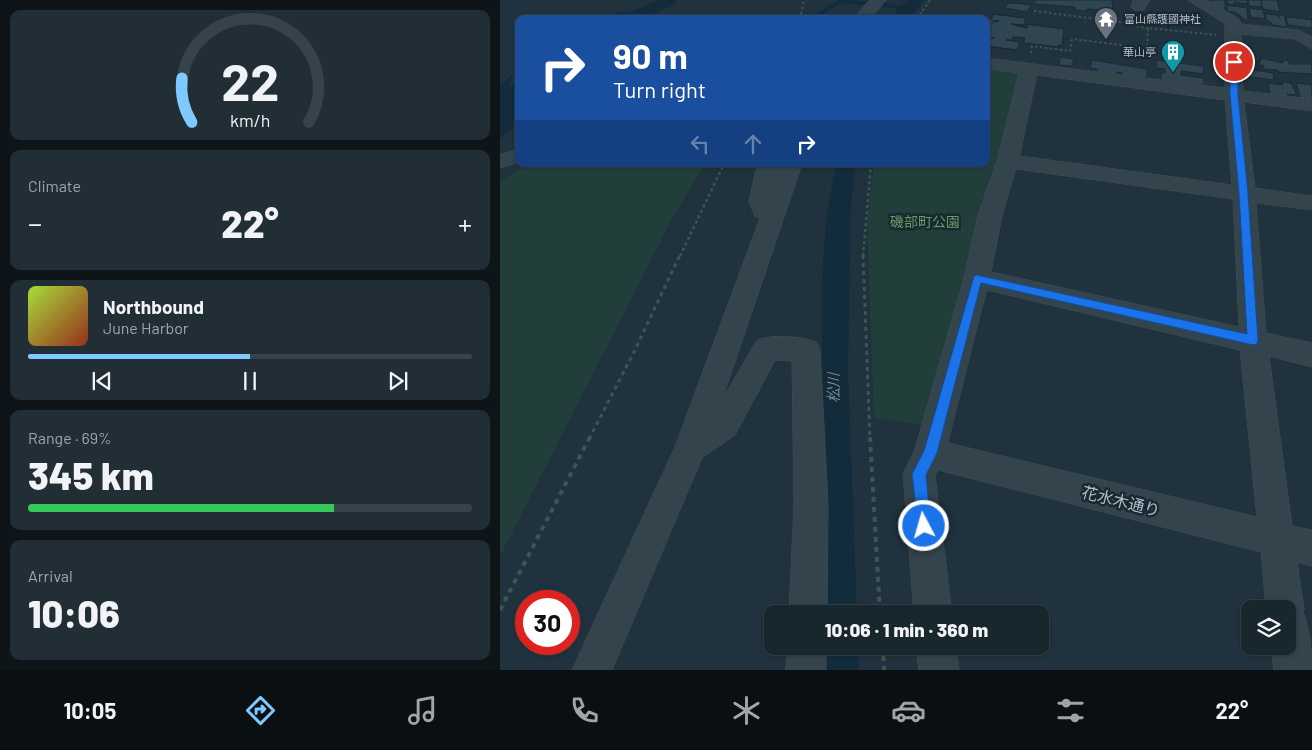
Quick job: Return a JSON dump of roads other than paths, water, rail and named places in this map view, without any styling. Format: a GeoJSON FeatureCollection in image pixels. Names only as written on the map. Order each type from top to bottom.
{"type":"FeatureCollection","features":[{"type":"Feature","properties":{"kind":"street"},"geometry":{"type":"LineString","coordinates":[[865,15],[878,0]]}},
{"type":"Feature","properties":{"kind":"street"},"geometry":{"type":"LineString","coordinates":[[1196,0],[1233,22],[1239,40],[1234,95],[1244,193],[1253,340],[1285,600]]}},
{"type":"Feature","properties":{"kind":"street"},"geometry":{"type":"LineString","coordinates":[[1239,40],[1305,47]]}},
{"type":"Feature","properties":{"kind":"street"},"geometry":{"type":"LineString","coordinates":[[990,63],[1312,105]]}},
{"type":"Feature","properties":{"kind":"street"},"geometry":{"type":"LineString","coordinates":[[932,605],[919,474],[930,453],[977,278],[990,216],[1008,161],[1029,68]]}},
{"type":"Feature","properties":{"kind":"street"},"geometry":{"type":"LineString","coordinates":[[500,162],[515,156]]}},
{"type":"Feature","properties":{"kind":"street"},"geometry":{"type":"LineString","coordinates":[[1008,161],[1312,203]]}},
{"type":"Feature","properties":{"kind":"street"},"geometry":{"type":"LineString","coordinates":[[767,167],[760,202],[770,226]]}},
{"type":"Feature","properties":{"kind":"street"},"geometry":{"type":"LineString","coordinates":[[592,670],[690,448],[790,167]]}},
{"type":"Feature","properties":{"kind":"street"},"geometry":{"type":"LineString","coordinates":[[977,278],[1312,355]]}},
{"type":"Feature","properties":{"kind":"street"},"geometry":{"type":"LineString","coordinates":[[690,448],[724,425],[767,348],[806,350],[811,504],[808,605]]}},
{"type":"Feature","properties":{"kind":"street","name":"花水木通り"},"geometry":{"type":"LineString","coordinates":[[930,453],[1312,548]]}},
{"type":"Feature","properties":{"kind":"street"},"geometry":{"type":"LineString","coordinates":[[806,670],[807,655]]}},
{"type":"Feature","properties":{"kind":"street"},"geometry":{"type":"LineString","coordinates":[[937,655],[939,670]]}},
{"type":"Feature","properties":{"kind":"street"},"geometry":{"type":"LineString","coordinates":[[1292,655],[1294,670]]}},
{"type":"Feature","properties":{"kind":"water"},"geometry":{"type":"Polygon","coordinates":[[[659,0],[678,0],[676,4],[652,15],[613,15],[618,12],[631,12],[659,0]]]}},
{"type":"Feature","properties":{"kind":"water"},"geometry":{"type":"Polygon","coordinates":[[[908,0],[924,0],[913,15],[896,15],[896,9],[882,6],[885,3],[900,6],[908,0]]]}},
{"type":"Feature","properties":{"kind":"water"},"geometry":{"type":"Polygon","coordinates":[[[512,75],[509,88],[515,83],[515,126],[500,139],[500,85],[512,75]]]}},
{"type":"Feature","properties":{"kind":"water","name":"松川"},"geometry":{"type":"Polygon","coordinates":[[[835,167],[856,167],[851,206],[848,370],[857,605],[820,605],[822,279],[826,219],[835,167]]]}},
{"type":"Feature","properties":{"kind":"water"},"geometry":{"type":"Polygon","coordinates":[[[820,655],[858,655],[859,670],[820,670],[820,655]]]}},
{"type":"Feature","properties":{"kind":"waterway"},"geometry":{"type":"LineString","coordinates":[[817,15],[840,1],[892,6]]}},
{"type":"Feature","properties":{"kind":"place","name":"富山縣護國神社"},"geometry":{"type":"Point","coordinates":[1106,40]}},
{"type":"Feature","properties":{"kind":"place","name":"華山亭"},"geometry":{"type":"Point","coordinates":[1173,73]}},
{"type":"Feature","properties":{"kind":"park label","name":"磯部町公園"},"geometry":{"type":"Point","coordinates":[925,222]}}]}
